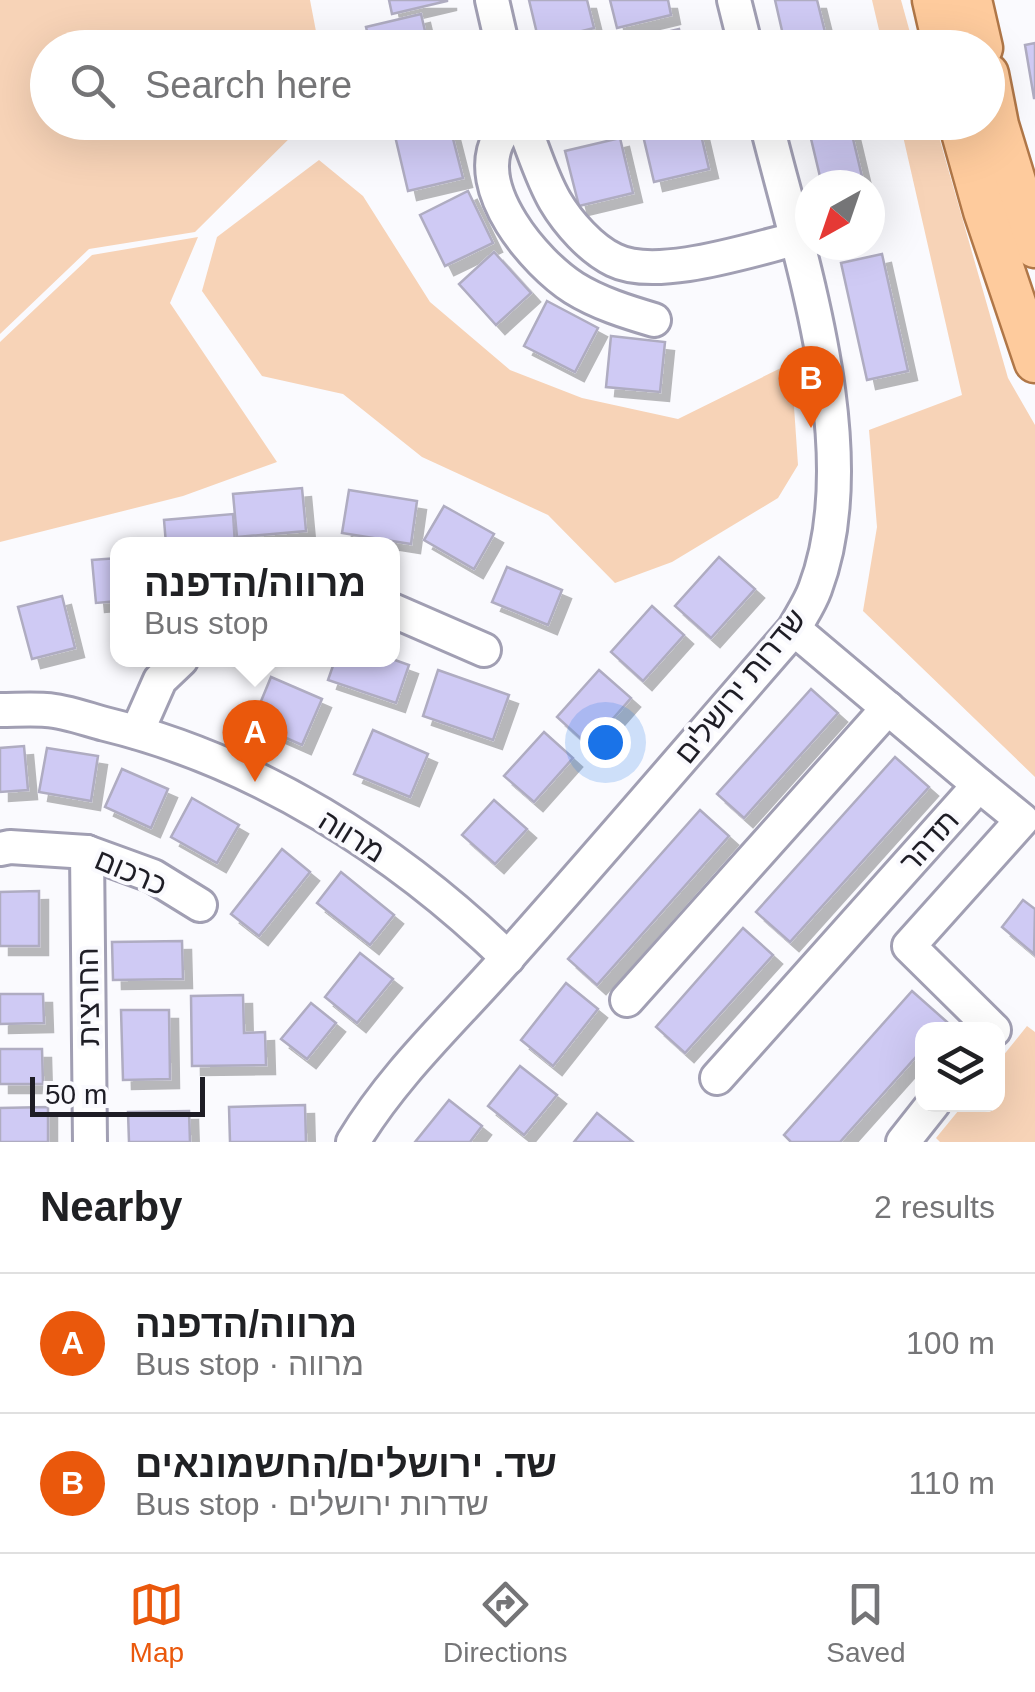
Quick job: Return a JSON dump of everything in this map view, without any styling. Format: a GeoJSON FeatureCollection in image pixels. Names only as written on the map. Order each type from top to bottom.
{"type":"FeatureCollection","features":[{"type":"Feature","properties":{"kind":"main road"},"geometry":{"type":"LineString","coordinates":[[933,0],[940,30]]}},
{"type":"Feature","properties":{"kind":"main road"},"geometry":{"type":"LineString","coordinates":[[971,0],[978,30]]}},
{"type":"Feature","properties":{"kind":"main road"},"geometry":{"type":"LineString","coordinates":[[965,140],[984,211],[1035,362]]}},
{"type":"Feature","properties":{"kind":"main road"},"geometry":{"type":"LineString","coordinates":[[1003,140],[1035,247]]}},
{"type":"Feature","properties":{"kind":"street"},"geometry":{"type":"LineString","coordinates":[[492,0],[499,30]]}},
{"type":"Feature","properties":{"kind":"street"},"geometry":{"type":"LineString","coordinates":[[734,0],[742,30]]}},
{"type":"Feature","properties":{"kind":"street"},"geometry":{"type":"LineString","coordinates":[[498,140],[492,176],[520,236],[543,266],[577,290],[654,320]]}},
{"type":"Feature","properties":{"kind":"street"},"geometry":{"type":"LineString","coordinates":[[527,140],[554,201],[581,236],[615,261],[650,266],[692,264],[795,239]]}},
{"type":"Feature","properties":{"kind":"street","name":"שדרות ירושלים"},"geometry":{"type":"LineString","coordinates":[[770,140],[795,239]]}},
{"type":"Feature","properties":{"kind":"street","name":"שדרות ירושלים"},"geometry":{"type":"LineString","coordinates":[[353,1142],[372,1110],[408,1066],[508,958],[794,630],[815,589],[828,539],[834,476],[832,422],[822,356],[800,260]]}},
{"type":"Feature","properties":{"kind":"street"},"geometry":{"type":"LineString","coordinates":[[400,613],[484,650]]}},
{"type":"Feature","properties":{"kind":"street","name":"תדהר"},"geometry":{"type":"LineString","coordinates":[[717,1078],[980,784],[794,630]]}},
{"type":"Feature","properties":{"kind":"street"},"geometry":{"type":"LineString","coordinates":[[137,732],[160,680],[173,667]]}},
{"type":"Feature","properties":{"kind":"street"},"geometry":{"type":"LineString","coordinates":[[626,1000],[888,708]]}},
{"type":"Feature","properties":{"kind":"street","name":"מרווה"},"geometry":{"type":"LineString","coordinates":[[0,710],[48,710],[137,732],[188,748],[258,780],[343,828],[456,908],[508,958]]}},
{"type":"Feature","properties":{"kind":"street"},"geometry":{"type":"LineString","coordinates":[[980,784],[1022,820],[909,946],[986,1022]]}},
{"type":"Feature","properties":{"kind":"street","name":"כרכום"},"geometry":{"type":"LineString","coordinates":[[0,849],[86,852],[153,876],[200,906]]}},
{"type":"Feature","properties":{"kind":"street","name":"החרצית"},"geometry":{"type":"LineString","coordinates":[[86,852],[90,1142]]}},
{"type":"Feature","properties":{"kind":"street"},"geometry":{"type":"LineString","coordinates":[[903,1142],[927,1112]]}},
{"type":"Feature","properties":{"kind":"shaded area"},"geometry":{"type":"Polygon","coordinates":[[[0,0],[310,0],[316,30],[30,30],[30,140],[288,140],[195,232],[89,249],[0,334],[0,0]]]}},
{"type":"Feature","properties":{"kind":"shaded area"},"geometry":{"type":"Polygon","coordinates":[[[872,0],[901,0],[909,30],[879,30],[872,0]]]}},
{"type":"Feature","properties":{"kind":"shaded area"},"geometry":{"type":"Polygon","coordinates":[[[904,140],[940,140],[1008,378],[1035,425],[1035,777],[863,611],[877,527],[869,430],[962,395],[904,140]]]}},
{"type":"Feature","properties":{"kind":"shaded area"},"geometry":{"type":"Polygon","coordinates":[[[319,160],[363,196],[430,302],[510,370],[582,398],[678,419],[791,363],[798,465],[778,498],[672,562],[615,583],[548,515],[422,457],[343,394],[262,376],[202,291],[217,237],[319,160]]]}},
{"type":"Feature","properties":{"kind":"shaded area"},"geometry":{"type":"Polygon","coordinates":[[[198,237],[170,303],[277,462],[183,496],[0,542],[0,342],[92,255],[198,237]]]}},
{"type":"Feature","properties":{"kind":"shaded area"},"geometry":{"type":"Polygon","coordinates":[[[1027,1026],[1035,1032],[1035,1142],[940,1142],[936,1138],[957,1112],[1005,1112],[1005,1053],[1027,1026]]]}},
{"type":"Feature","properties":{"kind":"building"},"geometry":{"type":"Polygon","coordinates":[[[389,0],[447,0],[447,1],[392,14],[389,0]]]}},
{"type":"Feature","properties":{"kind":"building"},"geometry":{"type":"Polygon","coordinates":[[[529,0],[587,0],[594,28],[536,30],[529,0]]]}},
{"type":"Feature","properties":{"kind":"building"},"geometry":{"type":"Polygon","coordinates":[[[610,0],[668,0],[671,15],[617,28],[610,0]]]}},
{"type":"Feature","properties":{"kind":"building"},"geometry":{"type":"Polygon","coordinates":[[[775,0],[817,0],[824,30],[782,30],[775,0]]]}},
{"type":"Feature","properties":{"kind":"building"},"geometry":{"type":"Polygon","coordinates":[[[421,14],[425,30],[367,30],[366,27],[421,14]]]}},
{"type":"Feature","properties":{"kind":"building"},"geometry":{"type":"Polygon","coordinates":[[[1035,43],[1035,98],[1034,98],[1025,45],[1035,43]]]}},
{"type":"Feature","properties":{"kind":"building"},"geometry":{"type":"Polygon","coordinates":[[[396,140],[453,140],[463,178],[408,191],[396,140]]]}},
{"type":"Feature","properties":{"kind":"building"},"geometry":{"type":"Polygon","coordinates":[[[620,140],[633,193],[579,206],[565,151],[620,140]]]}},
{"type":"Feature","properties":{"kind":"building"},"geometry":{"type":"Polygon","coordinates":[[[644,140],[702,140],[709,169],[654,182],[644,140]]]}},
{"type":"Feature","properties":{"kind":"building"},"geometry":{"type":"Polygon","coordinates":[[[811,140],[853,140],[860,170],[818,170],[811,140]]]}},
{"type":"Feature","properties":{"kind":"building"},"geometry":{"type":"Polygon","coordinates":[[[468,191],[493,243],[445,266],[420,215],[468,191]]]}},
{"type":"Feature","properties":{"kind":"building"},"geometry":{"type":"Polygon","coordinates":[[[494,252],[531,293],[496,325],[459,284],[494,252]]]}},
{"type":"Feature","properties":{"kind":"building"},"geometry":{"type":"Polygon","coordinates":[[[883,260],[908,371],[867,380],[841,263],[883,260]]]}},
{"type":"Feature","properties":{"kind":"building"},"geometry":{"type":"Polygon","coordinates":[[[547,301],[598,328],[575,372],[524,346],[547,301]]]}},
{"type":"Feature","properties":{"kind":"building"},"geometry":{"type":"Polygon","coordinates":[[[611,336],[665,342],[660,392],[606,387],[611,336]]]}},
{"type":"Feature","properties":{"kind":"building"},"geometry":{"type":"Polygon","coordinates":[[[302,488],[306,531],[237,537],[233,494],[302,488]]]}},
{"type":"Feature","properties":{"kind":"building"},"geometry":{"type":"Polygon","coordinates":[[[349,490],[417,501],[411,544],[400,542],[400,537],[342,533],[349,490]]]}},
{"type":"Feature","properties":{"kind":"building"},"geometry":{"type":"Polygon","coordinates":[[[444,506],[494,534],[474,569],[424,540],[444,506]]]}},
{"type":"Feature","properties":{"kind":"building"},"geometry":{"type":"Polygon","coordinates":[[[233,514],[235,537],[165,537],[164,520],[233,514]]]}},
{"type":"Feature","properties":{"kind":"building"},"geometry":{"type":"Polygon","coordinates":[[[719,557],[755,589],[711,638],[675,606],[719,557]]]}},
{"type":"Feature","properties":{"kind":"building"},"geometry":{"type":"Polygon","coordinates":[[[110,559],[110,602],[96,603],[92,560],[110,559]]]}},
{"type":"Feature","properties":{"kind":"building"},"geometry":{"type":"Polygon","coordinates":[[[507,567],[562,590],[548,625],[492,602],[507,567]]]}},
{"type":"Feature","properties":{"kind":"building"},"geometry":{"type":"Polygon","coordinates":[[[62,596],[75,648],[32,659],[18,607],[62,596]]]}},
{"type":"Feature","properties":{"kind":"building"},"geometry":{"type":"Polygon","coordinates":[[[652,606],[684,635],[643,681],[611,652],[652,606]]]}},
{"type":"Feature","properties":{"kind":"building"},"geometry":{"type":"Polygon","coordinates":[[[400,662],[409,665],[396,703],[328,680],[333,667],[400,667],[400,662]]]}},
{"type":"Feature","properties":{"kind":"building"},"geometry":{"type":"Polygon","coordinates":[[[438,670],[509,695],[493,740],[423,716],[438,670]]]}},
{"type":"Feature","properties":{"kind":"building"},"geometry":{"type":"Polygon","coordinates":[[[599,670],[631,698],[589,746],[557,717],[599,670]]]}},
{"type":"Feature","properties":{"kind":"building"},"geometry":{"type":"Polygon","coordinates":[[[271,677],[322,699],[302,745],[252,723],[271,677]]]}},
{"type":"Feature","properties":{"kind":"building"},"geometry":{"type":"Polygon","coordinates":[[[811,689],[838,713],[744,818],[717,794],[811,689]]]}},
{"type":"Feature","properties":{"kind":"building"},"geometry":{"type":"Polygon","coordinates":[[[373,730],[428,754],[410,797],[354,774],[373,730]]]}},
{"type":"Feature","properties":{"kind":"building"},"geometry":{"type":"Polygon","coordinates":[[[544,732],[573,758],[534,802],[504,776],[544,732]]]}},
{"type":"Feature","properties":{"kind":"building"},"geometry":{"type":"Polygon","coordinates":[[[24,746],[28,790],[0,792],[0,748],[24,746]]]}},
{"type":"Feature","properties":{"kind":"building"},"geometry":{"type":"Polygon","coordinates":[[[47,748],[98,756],[91,801],[39,792],[47,748]]]}},
{"type":"Feature","properties":{"kind":"building"},"geometry":{"type":"Polygon","coordinates":[[[895,757],[929,787],[790,942],[756,912],[895,757]]]}},
{"type":"Feature","properties":{"kind":"building"},"geometry":{"type":"Polygon","coordinates":[[[122,769],[168,789],[151,828],[105,807],[122,769]]]}},
{"type":"Feature","properties":{"kind":"building"},"geometry":{"type":"Polygon","coordinates":[[[192,798],[239,825],[217,863],[171,837],[192,798]]]}},
{"type":"Feature","properties":{"kind":"building"},"geometry":{"type":"Polygon","coordinates":[[[494,800],[527,829],[495,864],[462,835],[494,800]]]}},
{"type":"Feature","properties":{"kind":"building"},"geometry":{"type":"Polygon","coordinates":[[[700,810],[729,836],[597,985],[568,959],[700,810]]]}},
{"type":"Feature","properties":{"kind":"building"},"geometry":{"type":"Polygon","coordinates":[[[282,849],[310,872],[259,936],[231,914],[282,849]]]}},
{"type":"Feature","properties":{"kind":"building"},"geometry":{"type":"Polygon","coordinates":[[[341,872],[394,915],[370,945],[317,903],[341,872]]]}},
{"type":"Feature","properties":{"kind":"building"},"geometry":{"type":"Polygon","coordinates":[[[39,891],[39,946],[0,946],[0,892],[39,891]]]}},
{"type":"Feature","properties":{"kind":"building"},"geometry":{"type":"Polygon","coordinates":[[[1023,900],[1035,909],[1034,954],[1002,927],[1023,900]]]}},
{"type":"Feature","properties":{"kind":"building"},"geometry":{"type":"Polygon","coordinates":[[[743,928],[773,955],[685,1053],[656,1027],[743,928]]]}},
{"type":"Feature","properties":{"kind":"building"},"geometry":{"type":"Polygon","coordinates":[[[182,941],[183,979],[113,980],[112,942],[182,941]]]}},
{"type":"Feature","properties":{"kind":"building"},"geometry":{"type":"Polygon","coordinates":[[[360,953],[393,979],[357,1023],[325,997],[360,953]]]}},
{"type":"Feature","properties":{"kind":"building"},"geometry":{"type":"Polygon","coordinates":[[[566,983],[598,1009],[553,1066],[521,1040],[566,983]]]}},
{"type":"Feature","properties":{"kind":"building"},"geometry":{"type":"Polygon","coordinates":[[[912,991],[947,1022],[915,1022],[915,1058],[840,1142],[791,1142],[784,1135],[912,991]]]}},
{"type":"Feature","properties":{"kind":"building"},"geometry":{"type":"Polygon","coordinates":[[[0,994],[43,994],[44,1023],[0,1024],[0,994]]]}},
{"type":"Feature","properties":{"kind":"building"},"geometry":{"type":"Polygon","coordinates":[[[243,995],[244,1033],[265,1032],[266,1065],[192,1066],[191,996],[243,995]]]}},
{"type":"Feature","properties":{"kind":"building"},"geometry":{"type":"Polygon","coordinates":[[[311,1003],[336,1023],[307,1059],[281,1039],[311,1003]]]}},
{"type":"Feature","properties":{"kind":"building"},"geometry":{"type":"Polygon","coordinates":[[[121,1010],[169,1010],[170,1079],[123,1080],[121,1010]]]}},
{"type":"Feature","properties":{"kind":"building"},"geometry":{"type":"Polygon","coordinates":[[[0,1049],[42,1049],[43,1084],[0,1084],[0,1049]]]}},
{"type":"Feature","properties":{"kind":"building"},"geometry":{"type":"Polygon","coordinates":[[[520,1066],[557,1095],[524,1135],[488,1106],[520,1066]]]}},
{"type":"Feature","properties":{"kind":"building"},"geometry":{"type":"Polygon","coordinates":[[[449,1100],[482,1126],[470,1142],[415,1142],[449,1100]]]}},
{"type":"Feature","properties":{"kind":"building"},"geometry":{"type":"Polygon","coordinates":[[[305,1105],[306,1142],[230,1142],[229,1107],[305,1105]]]}},
{"type":"Feature","properties":{"kind":"building"},"geometry":{"type":"Polygon","coordinates":[[[48,1107],[48,1142],[0,1142],[0,1108],[48,1107]]]}},
{"type":"Feature","properties":{"kind":"building"},"geometry":{"type":"Polygon","coordinates":[[[189,1111],[190,1142],[129,1142],[128,1112],[189,1111]]]}},
{"type":"Feature","properties":{"kind":"building"},"geometry":{"type":"Polygon","coordinates":[[[597,1113],[633,1142],[574,1142],[597,1113]]]}},
{"type":"Feature","properties":{"kind":"place","name":"שד. ירושלים/החשמונאים"},"geometry":{"type":"Point","coordinates":[811,428]}},
{"type":"Feature","properties":{"kind":"place","name":"מרווה/הדפנה"},"geometry":{"type":"Point","coordinates":[255,782]}}]}
